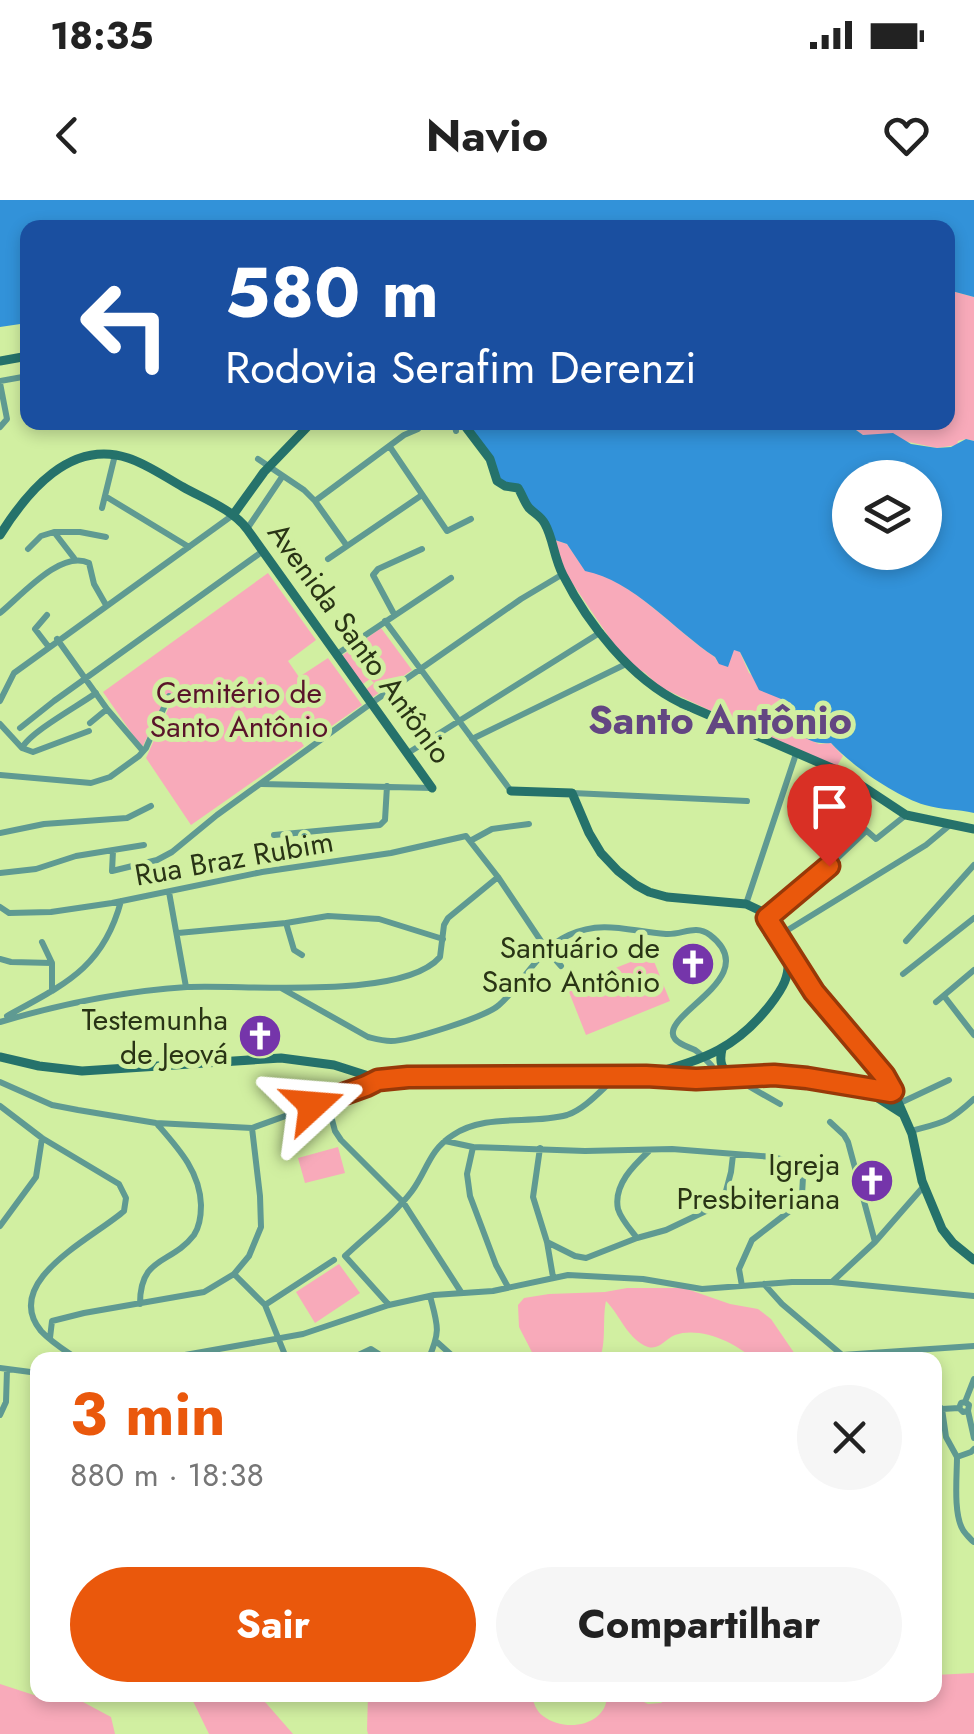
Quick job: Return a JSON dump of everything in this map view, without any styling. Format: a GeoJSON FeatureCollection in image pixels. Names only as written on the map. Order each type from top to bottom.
{"type":"FeatureCollection","features":[{"type":"Feature","properties":{"kind":"street"},"geometry":{"type":"LineString","coordinates":[[0,382],[7,420],[0,427]]}},
{"type":"Feature","properties":{"kind":"street"},"geometry":{"type":"LineString","coordinates":[[0,701],[14,672],[232,514],[304,430]]}},
{"type":"Feature","properties":{"kind":"street"},"geometry":{"type":"LineString","coordinates":[[315,501],[416,430]]}},
{"type":"Feature","properties":{"kind":"street"},"geometry":{"type":"LineString","coordinates":[[462,430],[490,459],[497,481],[518,488],[526,505],[543,520],[562,574],[600,632],[626,664],[664,695],[846,775],[906,815],[974,830]]}},
{"type":"Feature","properties":{"kind":"street"},"geometry":{"type":"LineString","coordinates":[[390,447],[447,531],[471,519]]}},
{"type":"Feature","properties":{"kind":"street"},"geometry":{"type":"LineString","coordinates":[[0,535],[29,493],[52,472],[82,458],[114,455],[102,508]]}},
{"type":"Feature","properties":{"kind":"street","name":"Avenida Santo Antônio"},"geometry":{"type":"LineString","coordinates":[[114,455],[145,466],[240,520],[432,788]]}},
{"type":"Feature","properties":{"kind":"street"},"geometry":{"type":"LineString","coordinates":[[258,459],[304,490],[347,546]]}},
{"type":"Feature","properties":{"kind":"street"},"geometry":{"type":"LineString","coordinates":[[247,529],[282,476]]}},
{"type":"Feature","properties":{"kind":"street"},"geometry":{"type":"LineString","coordinates":[[328,559],[422,495]]}},
{"type":"Feature","properties":{"kind":"street"},"geometry":{"type":"LineString","coordinates":[[106,496],[189,546]]}},
{"type":"Feature","properties":{"kind":"street"},"geometry":{"type":"LineString","coordinates":[[28,549],[42,536],[54,532],[106,537]]}},
{"type":"Feature","properties":{"kind":"street"},"geometry":{"type":"LineString","coordinates":[[54,532],[75,559]]}},
{"type":"Feature","properties":{"kind":"street"},"geometry":{"type":"LineString","coordinates":[[394,614],[373,575],[422,549]]}},
{"type":"Feature","properties":{"kind":"street"},"geometry":{"type":"LineString","coordinates":[[20,728],[263,551]]}},
{"type":"Feature","properties":{"kind":"street"},"geometry":{"type":"LineString","coordinates":[[0,613],[57,566],[75,559],[89,562],[94,584],[106,605]]}},
{"type":"Feature","properties":{"kind":"street"},"geometry":{"type":"LineString","coordinates":[[114,851],[112,871],[157,860],[172,852],[373,702],[562,574]]}},
{"type":"Feature","properties":{"kind":"street"},"geometry":{"type":"LineString","coordinates":[[337,654],[450,578]]}},
{"type":"Feature","properties":{"kind":"street"},"geometry":{"type":"LineString","coordinates":[[48,615],[35,628],[48,646]]}},
{"type":"Feature","properties":{"kind":"street"},"geometry":{"type":"LineString","coordinates":[[385,620],[511,790],[747,801]]}},
{"type":"Feature","properties":{"kind":"street"},"geometry":{"type":"LineString","coordinates":[[408,753],[600,632]]}},
{"type":"Feature","properties":{"kind":"street"},"geometry":{"type":"LineString","coordinates":[[57,639],[143,751]]}},
{"type":"Feature","properties":{"kind":"street"},"geometry":{"type":"LineString","coordinates":[[472,740],[626,664]]}},
{"type":"Feature","properties":{"kind":"street"},"geometry":{"type":"LineString","coordinates":[[22,748],[28,737],[96,693]]}},
{"type":"Feature","properties":{"kind":"street"},"geometry":{"type":"LineString","coordinates":[[0,775],[84,783],[117,774],[143,751],[169,696]]}},
{"type":"Feature","properties":{"kind":"street"},"geometry":{"type":"LineString","coordinates":[[0,724],[22,748],[38,752],[89,727],[107,709]]}},
{"type":"Feature","properties":{"kind":"street"},"geometry":{"type":"LineString","coordinates":[[746,904],[796,754]]}},
{"type":"Feature","properties":{"kind":"street"},"geometry":{"type":"LineString","coordinates":[[844,851],[822,830],[822,822],[846,775]]}},
{"type":"Feature","properties":{"kind":"street"},"geometry":{"type":"LineString","coordinates":[[260,784],[432,788]]}},
{"type":"Feature","properties":{"kind":"street"},"geometry":{"type":"LineString","coordinates":[[274,835],[383,824],[387,786]]}},
{"type":"Feature","properties":{"kind":"street"},"geometry":{"type":"LineString","coordinates":[[572,792],[602,853],[636,885],[667,897],[746,904],[767,918],[814,992],[868,1054],[893,1091],[911,1131],[924,1186],[942,1230],[974,1260]]}},
{"type":"Feature","properties":{"kind":"street"},"geometry":{"type":"LineString","coordinates":[[833,800],[872,838],[878,839],[906,815]]}},
{"type":"Feature","properties":{"kind":"street"},"geometry":{"type":"LineString","coordinates":[[0,833],[44,824],[127,818],[151,806]]}},
{"type":"Feature","properties":{"kind":"street","name":"Rua Braz Rubim"},"geometry":{"type":"LineString","coordinates":[[0,907],[9,913],[51,912],[262,872],[392,853],[529,824]]}},
{"type":"Feature","properties":{"kind":"street"},"geometry":{"type":"LineString","coordinates":[[778,936],[950,826]]}},
{"type":"Feature","properties":{"kind":"street"},"geometry":{"type":"LineString","coordinates":[[767,918],[865,832]]}},
{"type":"Feature","properties":{"kind":"street"},"geometry":{"type":"LineString","coordinates":[[468,839],[562,966]]}},
{"type":"Feature","properties":{"kind":"street"},"geometry":{"type":"LineString","coordinates":[[0,872],[36,869],[76,856],[144,844]]}},
{"type":"Feature","properties":{"kind":"street"},"geometry":{"type":"LineString","coordinates":[[906,942],[974,865]]}},
{"type":"Feature","properties":{"kind":"street"},"geometry":{"type":"LineString","coordinates":[[0,1021],[72,1002],[186,987],[282,988],[371,983],[415,974],[430,968],[440,957],[448,918],[498,877]]}},
{"type":"Feature","properties":{"kind":"street"},"geometry":{"type":"LineString","coordinates":[[169,892],[186,987]]}},
{"type":"Feature","properties":{"kind":"street"},"geometry":{"type":"LineString","coordinates":[[0,1021],[63,986],[83,969],[103,946],[121,901]]}},
{"type":"Feature","properties":{"kind":"street"},"geometry":{"type":"LineString","coordinates":[[178,933],[328,916],[389,922],[442,940]]}},
{"type":"Feature","properties":{"kind":"street"},"geometry":{"type":"LineString","coordinates":[[903,974],[974,918]]}},
{"type":"Feature","properties":{"kind":"street"},"geometry":{"type":"LineString","coordinates":[[286,923],[294,950],[302,955]]}},
{"type":"Feature","properties":{"kind":"street"},"geometry":{"type":"LineString","coordinates":[[282,988],[368,1036],[400,1040],[492,1010],[547,950],[568,935],[612,926],[668,934],[698,929],[712,936],[722,950],[725,971],[721,980],[688,1011],[673,1030],[673,1036],[712,1066],[708,1078]]}},
{"type":"Feature","properties":{"kind":"street"},"geometry":{"type":"LineString","coordinates":[[42,942],[52,964],[52,991]]}},
{"type":"Feature","properties":{"kind":"street"},"geometry":{"type":"LineString","coordinates":[[646,1076],[722,1050],[752,1026],[784,986],[789,972],[788,954]]}},
{"type":"Feature","properties":{"kind":"street"},"geometry":{"type":"LineString","coordinates":[[0,958],[52,964]]}},
{"type":"Feature","properties":{"kind":"street"},"geometry":{"type":"LineString","coordinates":[[936,1002],[974,970]]}},
{"type":"Feature","properties":{"kind":"street"},"geometry":{"type":"LineString","coordinates":[[784,986],[799,982],[814,992]]}},
{"type":"Feature","properties":{"kind":"street"},"geometry":{"type":"LineString","coordinates":[[944,996],[974,1035]]}},
{"type":"Feature","properties":{"kind":"street"},"geometry":{"type":"LineString","coordinates":[[686,1046],[691,1079]]}},
{"type":"Feature","properties":{"kind":"street"},"geometry":{"type":"LineString","coordinates":[[722,1050],[724,1069],[780,1104]]}},
{"type":"Feature","properties":{"kind":"street"},"geometry":{"type":"LineString","coordinates":[[0,1057],[82,1072],[280,1058],[334,1066],[378,1080]]}},
{"type":"Feature","properties":{"kind":"street"},"geometry":{"type":"LineString","coordinates":[[0,1082],[52,1105],[156,1123],[252,1128],[378,1080],[408,1077],[691,1079],[774,1075],[893,1091]]}},
{"type":"Feature","properties":{"kind":"street"},"geometry":{"type":"LineString","coordinates":[[389,1306],[345,1256],[403,1202],[433,1153],[455,1133],[484,1124],[567,1114],[583,1106],[616,1077]]}},
{"type":"Feature","properties":{"kind":"street"},"geometry":{"type":"LineString","coordinates":[[902,1109],[949,1080]]}},
{"type":"Feature","properties":{"kind":"street"},"geometry":{"type":"LineString","coordinates":[[863,1089],[902,1109]]}},
{"type":"Feature","properties":{"kind":"street"},"geometry":{"type":"LineString","coordinates":[[911,1131],[946,1122],[974,1099]]}},
{"type":"Feature","properties":{"kind":"street"},"geometry":{"type":"LineString","coordinates":[[326,1101],[341,1140],[403,1202],[461,1292]]}},
{"type":"Feature","properties":{"kind":"street"},"geometry":{"type":"LineString","coordinates":[[0,1106],[42,1138],[119,1184],[126,1198],[124,1212],[40,1274],[30,1291],[29,1308],[37,1327],[68,1352]]}},
{"type":"Feature","properties":{"kind":"street"},"geometry":{"type":"LineString","coordinates":[[830,1122],[848,1142],[875,1242]]}},
{"type":"Feature","properties":{"kind":"street"},"geometry":{"type":"LineString","coordinates":[[140,1304],[142,1279],[194,1235],[201,1211],[193,1170],[156,1123]]}},
{"type":"Feature","properties":{"kind":"street"},"geometry":{"type":"LineString","coordinates":[[32,1318],[52,1321],[204,1292],[234,1274],[249,1256],[262,1227],[252,1128]]}},
{"type":"Feature","properties":{"kind":"street"},"geometry":{"type":"LineString","coordinates":[[0,1226],[36,1176],[42,1138]]}},
{"type":"Feature","properties":{"kind":"street"},"geometry":{"type":"LineString","coordinates":[[445,1141],[473,1147],[585,1152],[650,1150],[773,1157],[791,1162],[799,1168],[804,1184],[797,1204],[752,1240],[739,1269],[742,1286]]}},
{"type":"Feature","properties":{"kind":"street"},"geometry":{"type":"LineString","coordinates":[[473,1147],[467,1174],[470,1196],[508,1288]]}},
{"type":"Feature","properties":{"kind":"street"},"geometry":{"type":"LineString","coordinates":[[540,1148],[533,1198],[553,1277]]}},
{"type":"Feature","properties":{"kind":"street"},"geometry":{"type":"LineString","coordinates":[[637,1238],[618,1209],[618,1198],[624,1178],[650,1150]]}},
{"type":"Feature","properties":{"kind":"street"},"geometry":{"type":"LineString","coordinates":[[547,1242],[586,1258],[687,1222],[718,1202],[729,1184],[733,1155]]}},
{"type":"Feature","properties":{"kind":"street"},"geometry":{"type":"LineString","coordinates":[[832,1282],[875,1242],[924,1186]]}},
{"type":"Feature","properties":{"kind":"street"},"geometry":{"type":"LineString","coordinates":[[265,1304],[334,1260]]}},
{"type":"Feature","properties":{"kind":"street"},"geometry":{"type":"LineString","coordinates":[[234,1274],[265,1304],[284,1352]]}},
{"type":"Feature","properties":{"kind":"street"},"geometry":{"type":"LineString","coordinates":[[204,1352],[303,1334],[430,1296],[493,1291],[553,1277],[643,1279],[692,1288],[832,1282],[974,1296]]}},
{"type":"Feature","properties":{"kind":"street"},"geometry":{"type":"LineString","coordinates":[[764,1284],[839,1352]]}},
{"type":"Feature","properties":{"kind":"street"},"geometry":{"type":"LineString","coordinates":[[430,1296],[437,1322],[437,1342],[432,1352]]}},
{"type":"Feature","properties":{"kind":"street"},"geometry":{"type":"LineString","coordinates":[[50,1339],[52,1321]]}},
{"type":"Feature","properties":{"kind":"street"},"geometry":{"type":"LineString","coordinates":[[437,1342],[448,1352]]}},
{"type":"Feature","properties":{"kind":"street"},"geometry":{"type":"LineString","coordinates":[[904,1352],[974,1346]]}},
{"type":"Feature","properties":{"kind":"street"},"geometry":{"type":"LineString","coordinates":[[0,1415],[6,1402],[4,1368],[30,1372]]}},
{"type":"Feature","properties":{"kind":"street"},"geometry":{"type":"LineString","coordinates":[[974,1379],[968,1410],[974,1438]]}},
{"type":"Feature","properties":{"kind":"street"},"geometry":{"type":"LineString","coordinates":[[968,1410],[942,1410],[946,1437],[958,1456],[959,1522],[974,1542]]}},
{"type":"Feature","properties":{"kind":"street"},"geometry":{"type":"LineString","coordinates":[[958,1456],[974,1449]]}},
{"type":"Feature","properties":{"kind":"green space"},"geometry":{"type":"Polygon","coordinates":[[[955,292],[974,297],[974,441],[966,439],[957,445],[937,448],[863,435],[856,430],[955,430],[955,292]]]}},
{"type":"Feature","properties":{"kind":"green space"},"geometry":{"type":"Polygon","coordinates":[[[555,540],[567,544],[585,570],[636,595],[717,661],[735,649],[740,652],[749,673],[791,703],[798,731],[819,744],[831,743],[843,756],[837,766],[714,715],[634,669],[566,574],[555,540]]]}},
{"type":"Feature","properties":{"kind":"green space","name":"Cemitério de Santo Antônio"},"geometry":{"type":"Polygon","coordinates":[[[268,573],[316,640],[288,661],[299,677],[328,658],[362,705],[313,739],[307,732],[299,738],[304,746],[191,825],[146,758],[173,698],[167,695],[142,748],[103,692],[268,573]]]}},
{"type":"Feature","properties":{"kind":"green space"},"geometry":{"type":"Polygon","coordinates":[[[381,628],[412,670],[370,699],[364,691],[374,683],[370,679],[360,686],[340,657],[381,628]]]}},
{"type":"Feature","properties":{"kind":"green space"},"geometry":{"type":"Polygon","coordinates":[[[651,954],[670,1001],[586,1035],[567,987],[651,954]]]}},
{"type":"Feature","properties":{"kind":"green space"},"geometry":{"type":"Polygon","coordinates":[[[338,1147],[345,1173],[305,1183],[298,1158],[338,1147]]]}},
{"type":"Feature","properties":{"kind":"green space"},"geometry":{"type":"Polygon","coordinates":[[[339,1264],[360,1293],[315,1323],[296,1292],[339,1264]]]}},
{"type":"Feature","properties":{"kind":"green space"},"geometry":{"type":"Polygon","coordinates":[[[684,1288],[758,1309],[771,1319],[794,1352],[743,1352],[728,1342],[696,1333],[675,1335],[659,1346],[648,1347],[630,1333],[606,1301],[601,1352],[532,1352],[519,1327],[518,1305],[524,1298],[684,1288]]]}},
{"type":"Feature","properties":{"kind":"green space"},"geometry":{"type":"Polygon","coordinates":[[[974,1673],[974,1734],[368,1734],[367,1730],[368,1702],[534,1702],[543,1716],[573,1725],[593,1720],[606,1702],[942,1702],[942,1675],[974,1673]]]}},
{"type":"Feature","properties":{"kind":"green space"},"geometry":{"type":"Polygon","coordinates":[[[0,1684],[30,1694],[30,1702],[83,1702],[111,1717],[115,1734],[0,1734],[0,1684]]]}},
{"type":"Feature","properties":{"kind":"green space"},"geometry":{"type":"Polygon","coordinates":[[[193,1702],[265,1702],[293,1734],[209,1734],[193,1702]]]}},
{"type":"Feature","properties":{"kind":"water"},"geometry":{"type":"Polygon","coordinates":[[[0,200],[974,200],[974,297],[955,292],[955,220],[20,220],[20,324],[0,327],[0,200]]]}},
{"type":"Feature","properties":{"kind":"water"},"geometry":{"type":"Polygon","coordinates":[[[473,430],[856,430],[863,435],[893,433],[911,444],[937,448],[951,447],[966,439],[974,441],[974,813],[913,801],[874,779],[831,743],[806,738],[798,728],[791,703],[759,690],[740,652],[734,650],[728,667],[719,664],[636,595],[603,576],[585,571],[567,544],[555,540],[525,495],[501,482],[473,430]]]}},
{"type":"Feature","properties":{"kind":"place","name":"Santuário de Santo Antônio"},"geometry":{"type":"Point","coordinates":[693,964]}},
{"type":"Feature","properties":{"kind":"place","name":"Testemunha de Jeová"},"geometry":{"type":"Point","coordinates":[260,1036]}},
{"type":"Feature","properties":{"kind":"place","name":"Igreja Presbiteriana"},"geometry":{"type":"Point","coordinates":[872,1181]}},
{"type":"Feature","properties":{"kind":"district","name":"Santo Antônio"},"geometry":{"type":"Point","coordinates":[720,720]}},
{"type":"Feature","properties":{"kind":"route"},"geometry":{"type":"LineString","coordinates":[[313,1105],[378,1080],[408,1077],[696,1079],[774,1075],[891,1092],[868,1054],[814,992],[767,918],[829,866]]}}]}
